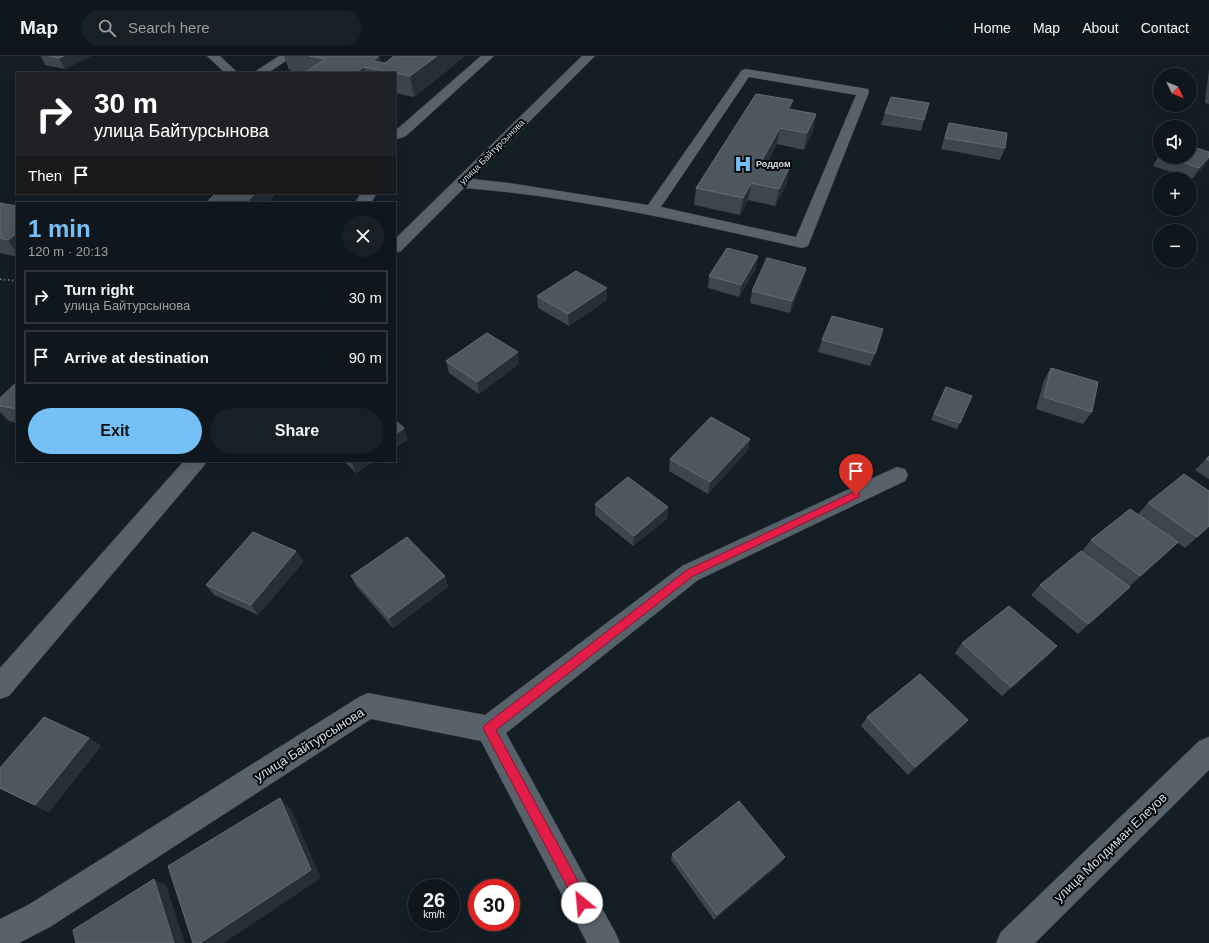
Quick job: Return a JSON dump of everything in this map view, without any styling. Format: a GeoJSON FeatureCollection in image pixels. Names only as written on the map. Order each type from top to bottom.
{"type":"FeatureCollection","features":[{"type":"Feature","properties":{"kind":"street"},"geometry":{"type":"LineString","coordinates":[[213,56],[231,72]]}},
{"type":"Feature","properties":{"kind":"street"},"geometry":{"type":"LineString","coordinates":[[262,72],[287,56]]}},
{"type":"Feature","properties":{"kind":"street"},"geometry":{"type":"LineString","coordinates":[[396,136],[401,133],[488,56]]}},
{"type":"Feature","properties":{"kind":"street","name":"улица Байтурсынова"},"geometry":{"type":"LineString","coordinates":[[396,247],[589,56]]}},
{"type":"Feature","properties":{"kind":"street"},"geometry":{"type":"LineString","coordinates":[[461,183],[509,187],[652,210],[802,243],[863,92],[746,73],[652,210]]}},
{"type":"Feature","properties":{"kind":"street"},"geometry":{"type":"LineString","coordinates":[[0,687],[195,462]]}},
{"type":"Feature","properties":{"kind":"street"},"geometry":{"type":"LineString","coordinates":[[604,943],[489,728],[690,573],[897,475]]}},
{"type":"Feature","properties":{"kind":"street","name":"улица Байтурсынова"},"geometry":{"type":"LineString","coordinates":[[0,936],[39,916],[368,706],[489,728]]}},
{"type":"Feature","properties":{"kind":"street","name":"улица Молдиман Елеуов"},"geometry":{"type":"LineString","coordinates":[[1012,943],[1209,751]]}},
{"type":"Feature","properties":{"kind":"path"},"geometry":{"type":"LineString","coordinates":[[0,279],[16,281]]}},
{"type":"Feature","properties":{"kind":"building"},"geometry":{"type":"Polygon","coordinates":[[[49,56],[64,56],[59,58],[49,56]]]}},
{"type":"Feature","properties":{"kind":"building"},"geometry":{"type":"Polygon","coordinates":[[[309,56],[379,56],[373,61],[385,63],[394,56],[437,56],[410,76],[396,73],[396,72],[364,67],[356,72],[306,72],[326,59],[309,56]]]}},
{"type":"Feature","properties":{"kind":"building","name":"Роддом"},"geometry":{"type":"Polygon","coordinates":[[[756,94],[793,100],[788,109],[816,114],[807,133],[780,128],[761,162],[789,168],[779,189],[751,183],[743,198],[696,188],[756,94]]]}},
{"type":"Feature","properties":{"kind":"building"},"geometry":{"type":"Polygon","coordinates":[[[891,97],[929,103],[924,120],[885,113],[891,97]]]}},
{"type":"Feature","properties":{"kind":"building"},"geometry":{"type":"Polygon","coordinates":[[[949,123],[1007,133],[1005,148],[945,138],[949,123]]]}},
{"type":"Feature","properties":{"kind":"building"},"geometry":{"type":"Polygon","coordinates":[[[1197,148],[1209,152],[1209,157],[1199,168],[1188,164],[1197,164],[1197,148]]]}},
{"type":"Feature","properties":{"kind":"building"},"geometry":{"type":"Polygon","coordinates":[[[215,194],[254,194],[247,202],[207,202],[215,194]]]}},
{"type":"Feature","properties":{"kind":"building"},"geometry":{"type":"Polygon","coordinates":[[[0,203],[16,206],[16,234],[8,240],[0,238],[0,203]]]}},
{"type":"Feature","properties":{"kind":"building"},"geometry":{"type":"Polygon","coordinates":[[[727,248],[758,256],[741,285],[709,276],[727,248]]]}},
{"type":"Feature","properties":{"kind":"building"},"geometry":{"type":"Polygon","coordinates":[[[767,258],[806,268],[792,301],[752,291],[767,258]]]}},
{"type":"Feature","properties":{"kind":"building"},"geometry":{"type":"Polygon","coordinates":[[[576,271],[607,288],[568,314],[537,296],[576,271]]]}},
{"type":"Feature","properties":{"kind":"building"},"geometry":{"type":"Polygon","coordinates":[[[832,316],[883,329],[875,354],[822,340],[832,316]]]}},
{"type":"Feature","properties":{"kind":"building"},"geometry":{"type":"Polygon","coordinates":[[[487,333],[518,352],[477,382],[446,361],[487,333]]]}},
{"type":"Feature","properties":{"kind":"building"},"geometry":{"type":"Polygon","coordinates":[[[1051,368],[1098,382],[1092,412],[1044,397],[1051,368]]]}},
{"type":"Feature","properties":{"kind":"building"},"geometry":{"type":"Polygon","coordinates":[[[16,383],[16,409],[0,406],[0,398],[16,383]]]}},
{"type":"Feature","properties":{"kind":"building"},"geometry":{"type":"Polygon","coordinates":[[[946,387],[972,396],[960,423],[934,414],[946,387]]]}},
{"type":"Feature","properties":{"kind":"building"},"geometry":{"type":"Polygon","coordinates":[[[711,417],[750,439],[710,482],[670,459],[711,417]]]}},
{"type":"Feature","properties":{"kind":"building"},"geometry":{"type":"Polygon","coordinates":[[[396,421],[404,428],[396,433],[396,421]]]}},
{"type":"Feature","properties":{"kind":"building"},"geometry":{"type":"Polygon","coordinates":[[[1184,474],[1209,491],[1209,526],[1197,537],[1148,503],[1184,474]]]}},
{"type":"Feature","properties":{"kind":"building"},"geometry":{"type":"Polygon","coordinates":[[[628,477],[668,507],[634,536],[595,504],[628,477]]]}},
{"type":"Feature","properties":{"kind":"building"},"geometry":{"type":"Polygon","coordinates":[[[1130,509],[1178,542],[1140,576],[1091,540],[1130,509]]]}},
{"type":"Feature","properties":{"kind":"building"},"geometry":{"type":"Polygon","coordinates":[[[253,532],[296,551],[251,605],[206,585],[253,532]]]}},
{"type":"Feature","properties":{"kind":"building"},"geometry":{"type":"Polygon","coordinates":[[[407,537],[445,576],[389,618],[351,576],[407,537]]]}},
{"type":"Feature","properties":{"kind":"building"},"geometry":{"type":"Polygon","coordinates":[[[1081,551],[1130,587],[1088,624],[1040,585],[1081,551]]]}},
{"type":"Feature","properties":{"kind":"building"},"geometry":{"type":"Polygon","coordinates":[[[1009,606],[1057,646],[1011,687],[962,643],[1009,606]]]}},
{"type":"Feature","properties":{"kind":"building"},"geometry":{"type":"Polygon","coordinates":[[[920,674],[968,720],[915,767],[867,717],[920,674]]]}},
{"type":"Feature","properties":{"kind":"building"},"geometry":{"type":"Polygon","coordinates":[[[44,717],[89,738],[35,805],[0,788],[0,768],[44,717]]]}},
{"type":"Feature","properties":{"kind":"building"},"geometry":{"type":"Polygon","coordinates":[[[280,798],[311,870],[200,943],[193,943],[168,866],[280,798]]]}},
{"type":"Feature","properties":{"kind":"building"},"geometry":{"type":"Polygon","coordinates":[[[739,801],[785,857],[717,915],[672,854],[739,801]]]}},
{"type":"Feature","properties":{"kind":"building"},"geometry":{"type":"Polygon","coordinates":[[[154,879],[174,943],[76,943],[73,930],[154,879]]]}},
{"type":"Feature","properties":{"kind":"place","name":"Роддом"},"geometry":{"type":"Point","coordinates":[743,164]}},
{"type":"Feature","properties":{"kind":"route"},"geometry":{"type":"LineString","coordinates":[[582,903],[489,728],[690,573],[856,495]]}}]}
